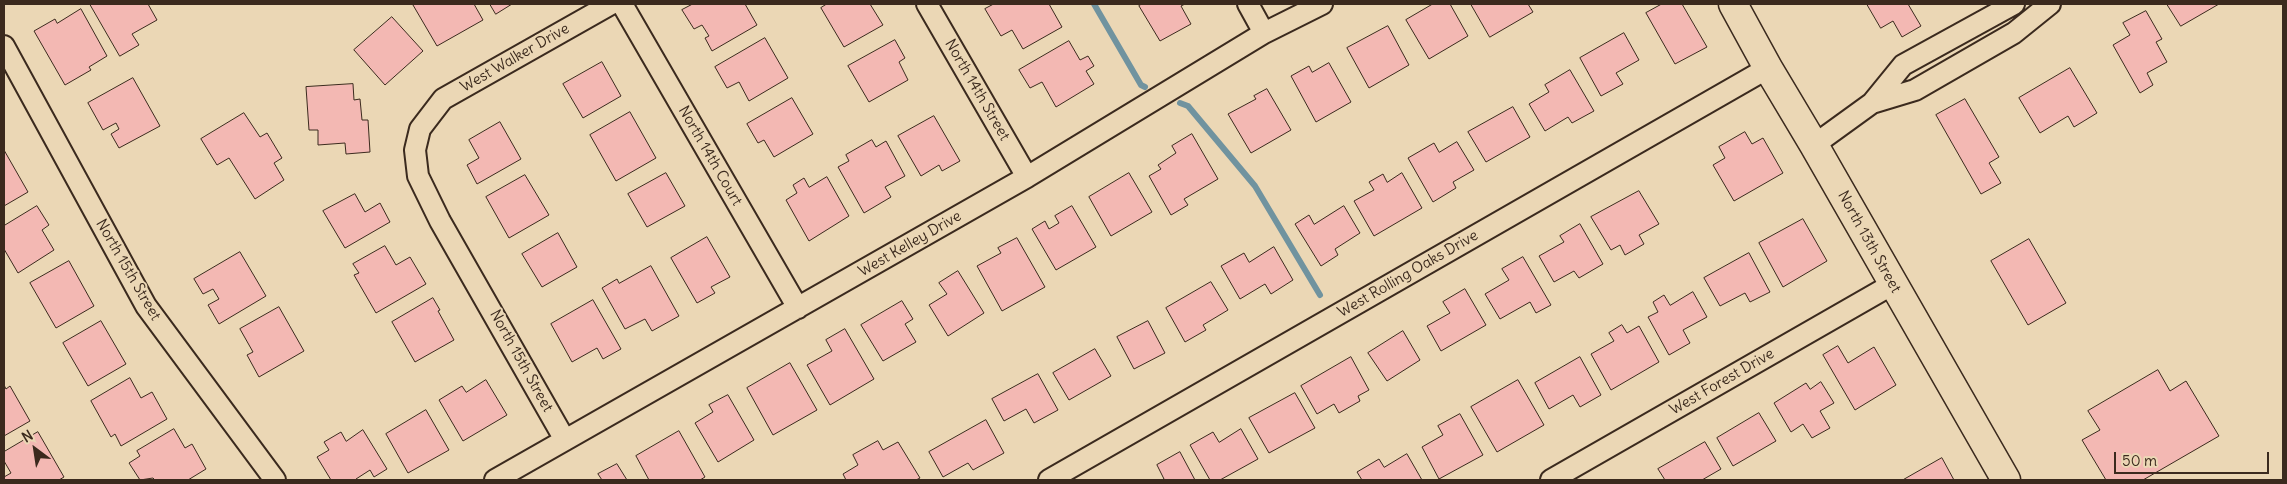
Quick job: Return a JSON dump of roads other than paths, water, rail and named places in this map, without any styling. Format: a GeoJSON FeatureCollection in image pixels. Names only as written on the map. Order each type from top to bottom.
{"type":"FeatureCollection","features":[{"type":"Feature","properties":{"kind":"street","name":"West Walker Drive"},"geometry":{"type":"LineString","coordinates":[[425,120],[443,99],[610,4]]}},
{"type":"Feature","properties":{"kind":"street","name":"North 14th Court"},"geometry":{"type":"LineString","coordinates":[[622,4],[798,308]]}},
{"type":"Feature","properties":{"kind":"street","name":"North 14th Street"},"geometry":{"type":"LineString","coordinates":[[927,4],[1027,177]]}},
{"type":"Feature","properties":{"kind":"street"},"geometry":{"type":"LineString","coordinates":[[1248,4],[1264,33]]}},
{"type":"Feature","properties":{"kind":"street","name":"West Kelley Drive"},"geometry":{"type":"LineString","coordinates":[[495,480],[1027,177],[1264,33],[1322,4]]}},
{"type":"Feature","properties":{"kind":"street","name":"North 13th Street"},"geometry":{"type":"LineString","coordinates":[[1733,4],[2006,480]]}},
{"type":"Feature","properties":{"kind":"street"},"geometry":{"type":"LineString","coordinates":[[1872,104],[1903,65],[2014,4]]}},
{"type":"Feature","properties":{"kind":"street"},"geometry":{"type":"LineString","coordinates":[[1814,144],[1872,104],[1915,90],[2014,33],[2050,4]]}},
{"type":"Feature","properties":{"kind":"street","name":"North 15th Street"},"geometry":{"type":"LineString","coordinates":[[4,46],[146,306],[275,480]]}},
{"type":"Feature","properties":{"kind":"street","name":"West Rolling Oaks Drive"},"geometry":{"type":"LineString","coordinates":[[1049,480],[1081,472],[1768,68]]}},
{"type":"Feature","properties":{"kind":"street","name":"North 15th Street"},"geometry":{"type":"LineString","coordinates":[[425,120],[420,128],[415,150],[418,176],[440,221],[565,440]]}},
{"type":"Feature","properties":{"kind":"street","name":"West Forest Drive"},"geometry":{"type":"LineString","coordinates":[[1551,480],[1893,284]]}},
{"type":"Feature","properties":{"kind":"waterway"},"geometry":{"type":"LineString","coordinates":[[1094,4],[1141,85],[1145,87]]}},
{"type":"Feature","properties":{"kind":"waterway"},"geometry":{"type":"LineString","coordinates":[[1180,103],[1188,106],[1255,186],[1320,295]]}}]}
